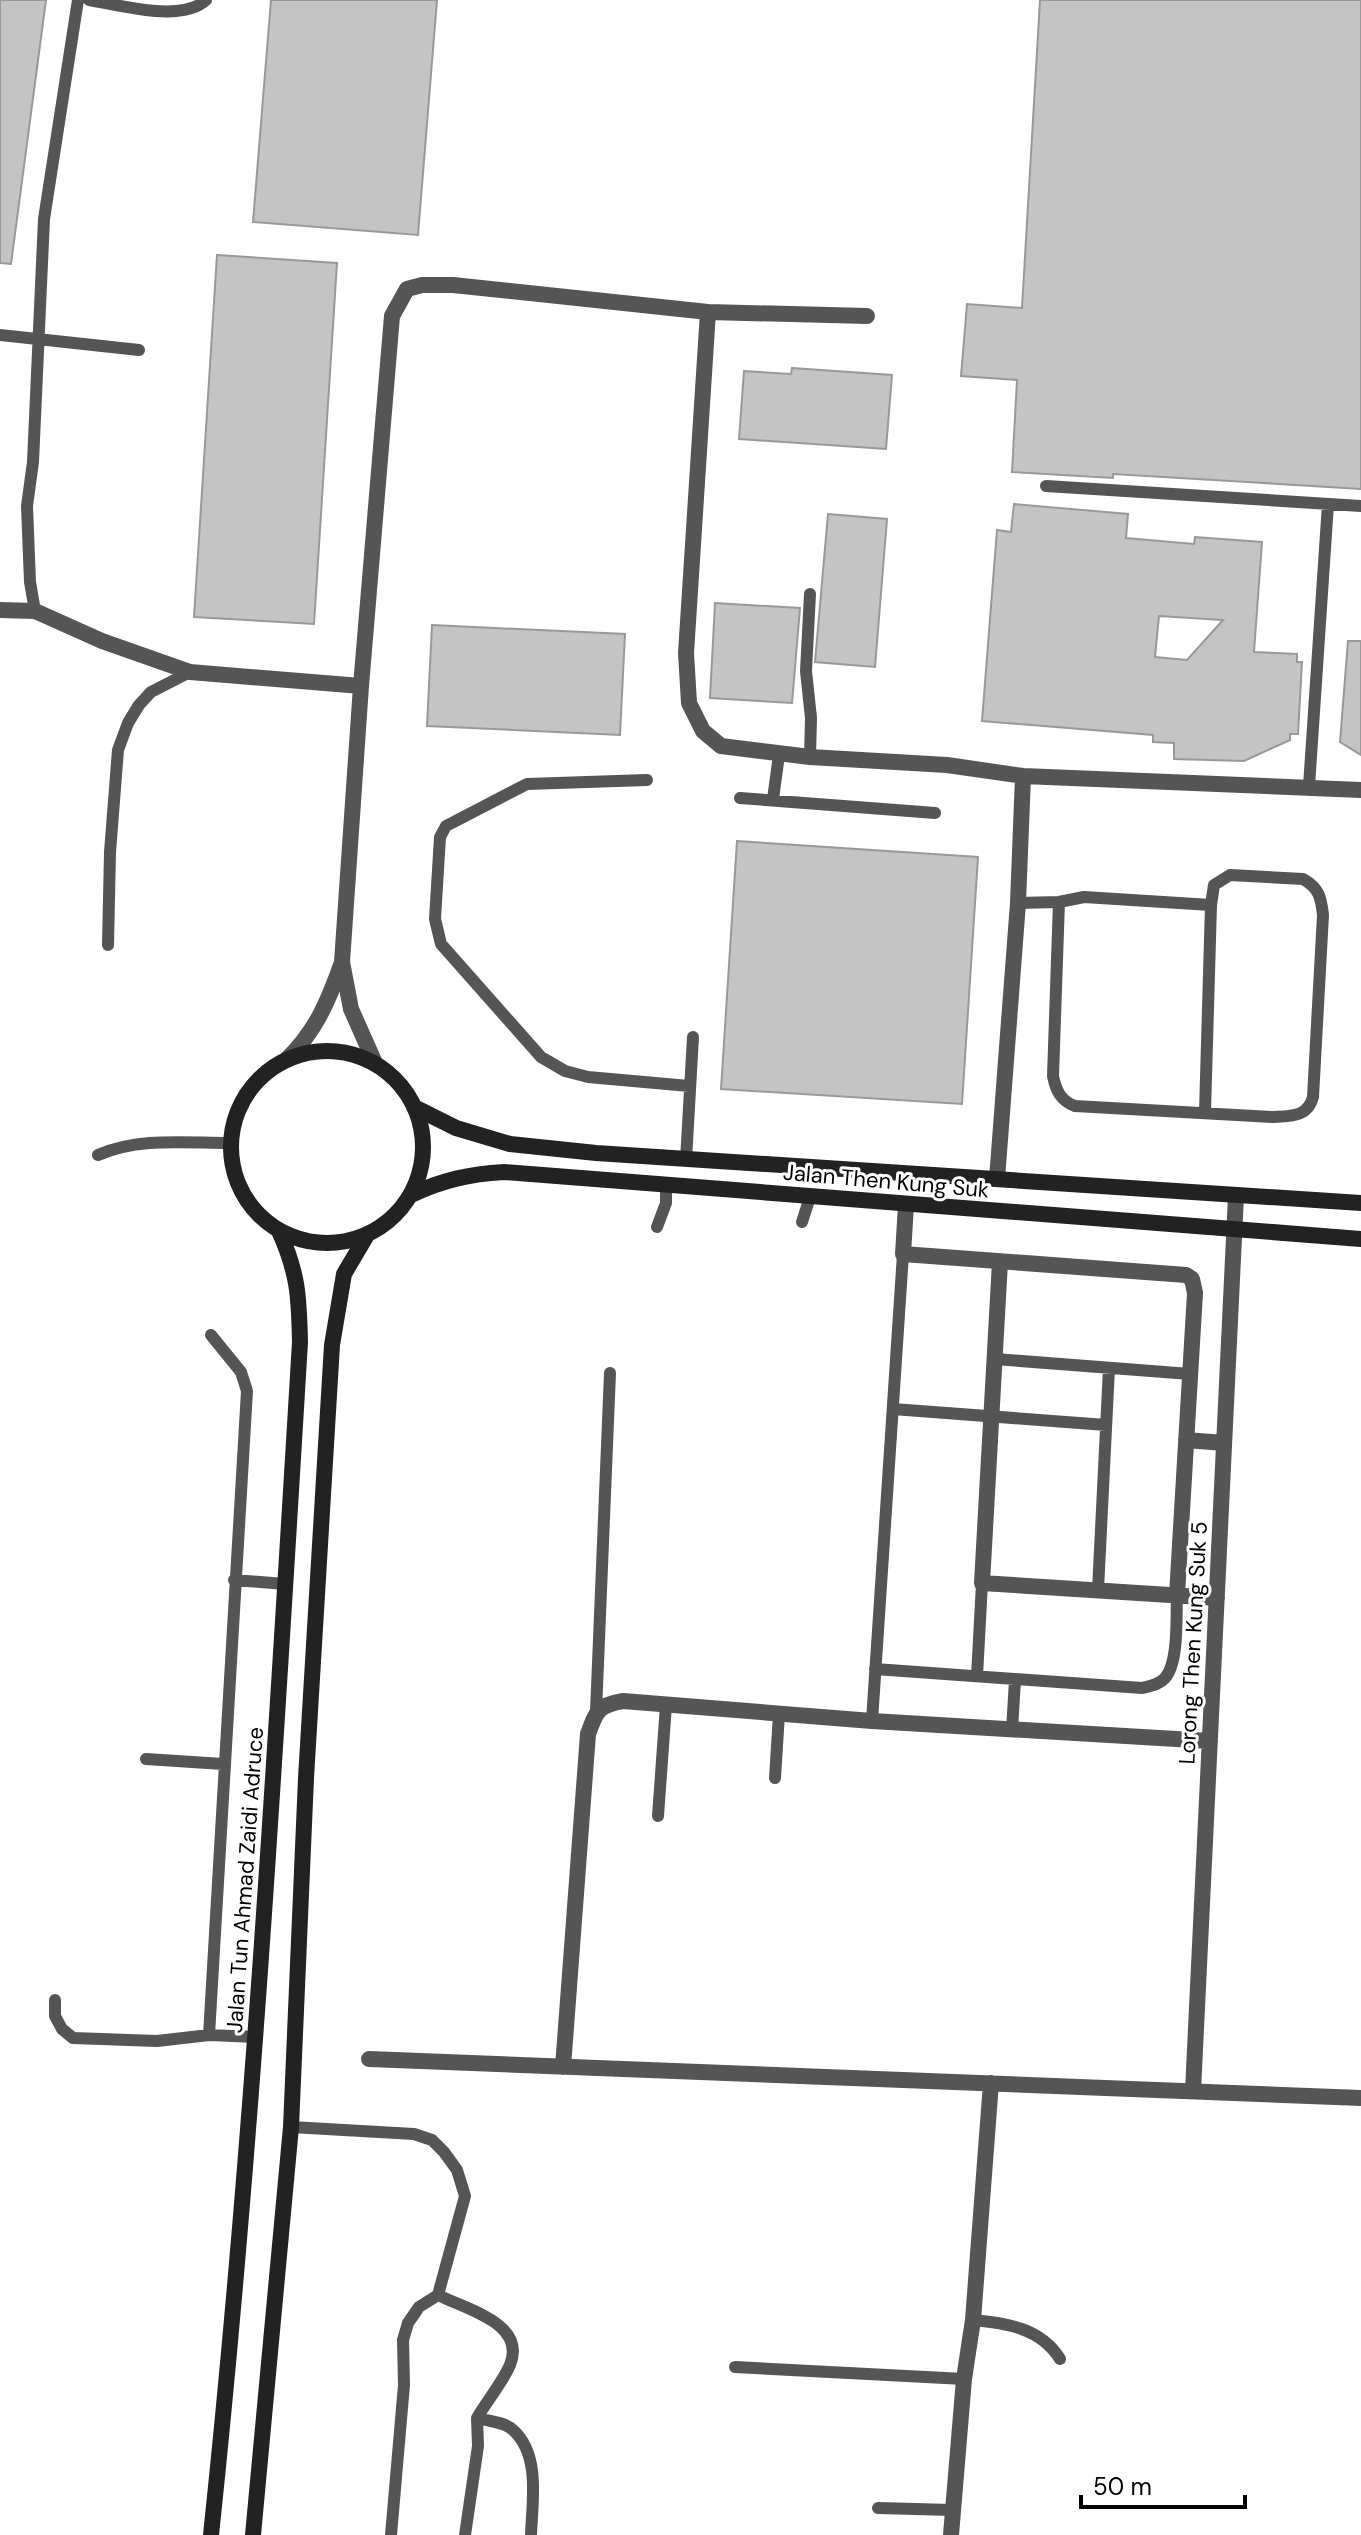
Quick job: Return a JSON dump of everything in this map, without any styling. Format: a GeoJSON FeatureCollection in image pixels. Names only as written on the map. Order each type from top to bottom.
{"type":"FeatureCollection","features":[{"type":"Feature","properties":{"kind":"street"},"geometry":{"type":"LineString","coordinates":[[375,1063],[351,1009],[342,962],[392,316],[407,289],[422,285],[453,285],[708,312],[867,316]]}},
{"type":"Feature","properties":{"kind":"street"},"geometry":{"type":"LineString","coordinates":[[708,312],[686,653],[689,703],[703,731],[721,746],[779,755],[947,765],[1023,776],[1361,790]]}},
{"type":"Feature","properties":{"kind":"street"},"geometry":{"type":"LineString","coordinates":[[0,610],[35,611],[102,641],[190,672],[361,686]]}},
{"type":"Feature","properties":{"kind":"street"},"geometry":{"type":"LineString","coordinates":[[997,1179],[1018,903],[1023,776]]}},
{"type":"Feature","properties":{"kind":"street"},"geometry":{"type":"LineString","coordinates":[[287,1059],[316,1051],[347,1052],[375,1063],[399,1082],[416,1108],[424,1152],[420,1174],[411,1195],[392,1218],[367,1235],[338,1243],[308,1241],[279,1231],[258,1215],[242,1194],[232,1169],[230,1143],[235,1117],[247,1093],[264,1073],[287,1059],[303,1044],[327,1004],[342,962]]}},
{"type":"Feature","properties":{"kind":"street","name":"Jalan Then Kung Suk"},"geometry":{"type":"LineString","coordinates":[[416,1108],[456,1128],[510,1144],[686,1160],[1361,1203]]}},
{"type":"Feature","properties":{"kind":"street","name":"Jalan Then Kung Suk"},"geometry":{"type":"LineString","coordinates":[[411,1195],[436,1182],[472,1174],[504,1172],[1361,1239]]}},
{"type":"Feature","properties":{"kind":"street","name":"Lorong Then Kung Suk 5"},"geometry":{"type":"LineString","coordinates":[[1193,2091],[1236,1196]]}},
{"type":"Feature","properties":{"kind":"street"},"geometry":{"type":"LineString","coordinates":[[906,1205],[903,1254],[1186,1275],[1192,1279],[1195,1293],[1177,1595]]}},
{"type":"Feature","properties":{"kind":"street","name":"Jalan Tun Ahmad Zaidi Adruce"},"geometry":{"type":"LineString","coordinates":[[211,2535],[234,2325],[257,2037],[300,1328],[296,1276],[279,1231]]}},
{"type":"Feature","properties":{"kind":"street"},"geometry":{"type":"LineString","coordinates":[[253,2535],[291,2127],[306,1778],[332,1345],[344,1274],[367,1235]]}},
{"type":"Feature","properties":{"kind":"street"},"geometry":{"type":"LineString","coordinates":[[1000,1262],[982,1583],[1217,1598]]}},
{"type":"Feature","properties":{"kind":"street"},"geometry":{"type":"LineString","coordinates":[[1186,1440],[1224,1443]]}},
{"type":"Feature","properties":{"kind":"street"},"geometry":{"type":"LineString","coordinates":[[563,2067],[586,1747],[596,1712],[609,1703],[623,1701],[872,1721],[1210,1741]]}},
{"type":"Feature","properties":{"kind":"street"},"geometry":{"type":"LineString","coordinates":[[369,2059],[1361,2098]]}},
{"type":"Feature","properties":{"kind":"street"},"geometry":{"type":"LineString","coordinates":[[951,2535],[964,2379],[973,2320],[991,2083]]}},
{"type":"Feature","properties":{"kind":"lane"},"geometry":{"type":"LineString","coordinates":[[35,611],[30,582],[27,506],[33,462],[44,219],[78,0]]}},
{"type":"Feature","properties":{"kind":"lane"},"geometry":{"type":"LineString","coordinates":[[89,0],[140,9],[180,11],[191,9],[206,0]]}},
{"type":"Feature","properties":{"kind":"lane"},"geometry":{"type":"LineString","coordinates":[[0,335],[139,350]]}},
{"type":"Feature","properties":{"kind":"lane"},"geometry":{"type":"LineString","coordinates":[[1046,486],[1361,506]]}},
{"type":"Feature","properties":{"kind":"lane"},"geometry":{"type":"LineString","coordinates":[[1309,786],[1328,504]]}},
{"type":"Feature","properties":{"kind":"lane"},"geometry":{"type":"LineString","coordinates":[[810,594],[806,671],[811,718],[810,757]]}},
{"type":"Feature","properties":{"kind":"lane"},"geometry":{"type":"LineString","coordinates":[[108,945],[110,852],[118,750],[128,723],[151,692],[190,672]]}},
{"type":"Feature","properties":{"kind":"lane"},"geometry":{"type":"LineString","coordinates":[[773,799],[779,755]]}},
{"type":"Feature","properties":{"kind":"lane"},"geometry":{"type":"LineString","coordinates":[[647,780],[527,784],[446,826],[440,837],[435,919],[441,944],[541,1057],[565,1071],[588,1077],[689,1086]]}},
{"type":"Feature","properties":{"kind":"lane"},"geometry":{"type":"LineString","coordinates":[[740,798],[935,813]]}},
{"type":"Feature","properties":{"kind":"lane"},"geometry":{"type":"LineString","coordinates":[[1059,902],[1053,1076],[1059,1095],[1075,1106],[1273,1117],[1294,1116],[1311,1106],[1323,915],[1321,895],[1313,884],[1303,879],[1230,875],[1214,885],[1205,1112]]}},
{"type":"Feature","properties":{"kind":"lane"},"geometry":{"type":"LineString","coordinates":[[1018,903],[1059,902],[1084,897],[1211,905]]}},
{"type":"Feature","properties":{"kind":"lane"},"geometry":{"type":"LineString","coordinates":[[686,1160],[693,1037]]}},
{"type":"Feature","properties":{"kind":"lane"},"geometry":{"type":"LineString","coordinates":[[98,1155],[119,1146],[138,1143],[230,1143]]}},
{"type":"Feature","properties":{"kind":"lane"},"geometry":{"type":"LineString","coordinates":[[657,1227],[666,1203],[666,1187]]}},
{"type":"Feature","properties":{"kind":"lane"},"geometry":{"type":"LineString","coordinates":[[802,1222],[810,1197]]}},
{"type":"Feature","properties":{"kind":"lane"},"geometry":{"type":"LineString","coordinates":[[872,1721],[903,1254]]}},
{"type":"Feature","properties":{"kind":"lane"},"geometry":{"type":"LineString","coordinates":[[209,2035],[247,1391],[241,1372],[211,1335]]}},
{"type":"Feature","properties":{"kind":"lane"},"geometry":{"type":"LineString","coordinates":[[995,1359],[1190,1374]]}},
{"type":"Feature","properties":{"kind":"lane"},"geometry":{"type":"LineString","coordinates":[[1098,1590],[1109,1368]]}},
{"type":"Feature","properties":{"kind":"lane"},"geometry":{"type":"LineString","coordinates":[[596,1712],[610,1373]]}},
{"type":"Feature","properties":{"kind":"lane"},"geometry":{"type":"LineString","coordinates":[[893,1409],[1106,1425]]}},
{"type":"Feature","properties":{"kind":"lane"},"geometry":{"type":"LineString","coordinates":[[234,1580],[285,1584]]}},
{"type":"Feature","properties":{"kind":"lane"},"geometry":{"type":"LineString","coordinates":[[977,1676],[982,1583]]}},
{"type":"Feature","properties":{"kind":"lane"},"geometry":{"type":"LineString","coordinates":[[875,1669],[1142,1688],[1162,1682],[1174,1661],[1177,1595]]}},
{"type":"Feature","properties":{"kind":"lane"},"geometry":{"type":"LineString","coordinates":[[1012,1730],[1015,1680]]}},
{"type":"Feature","properties":{"kind":"lane"},"geometry":{"type":"LineString","coordinates":[[658,1816],[666,1705]]}},
{"type":"Feature","properties":{"kind":"lane"},"geometry":{"type":"LineString","coordinates":[[775,1778],[779,1714]]}},
{"type":"Feature","properties":{"kind":"lane"},"geometry":{"type":"LineString","coordinates":[[146,1759],[223,1764]]}},
{"type":"Feature","properties":{"kind":"lane"},"geometry":{"type":"LineString","coordinates":[[55,2000],[55,2016],[62,2029],[73,2038],[157,2041],[209,2035],[257,2037]]}},
{"type":"Feature","properties":{"kind":"lane"},"geometry":{"type":"LineString","coordinates":[[291,2127],[414,2134],[432,2140],[457,2170],[465,2196],[438,2295],[419,2307],[408,2323],[403,2340],[404,2385],[391,2535]]}},
{"type":"Feature","properties":{"kind":"lane"},"geometry":{"type":"LineString","coordinates":[[438,2295],[493,2319],[512,2342],[514,2351],[509,2366],[477,2418],[478,2446],[465,2535]]}},
{"type":"Feature","properties":{"kind":"lane"},"geometry":{"type":"LineString","coordinates":[[973,2320],[1009,2323],[1039,2338],[1060,2359]]}},
{"type":"Feature","properties":{"kind":"lane"},"geometry":{"type":"LineString","coordinates":[[735,2367],[964,2379]]}},
{"type":"Feature","properties":{"kind":"lane"},"geometry":{"type":"LineString","coordinates":[[477,2418],[513,2430],[524,2446],[533,2486],[531,2535]]}},
{"type":"Feature","properties":{"kind":"lane"},"geometry":{"type":"LineString","coordinates":[[878,2508],[952,2510]]}},
{"type":"Feature","properties":{"kind":"building"},"geometry":{"type":"Polygon","coordinates":[[[0,0],[46,0],[11,264],[0,263],[0,0]]]}},
{"type":"Feature","properties":{"kind":"building"},"geometry":{"type":"Polygon","coordinates":[[[271,0],[437,0],[418,235],[253,222],[271,0]]]}},
{"type":"Feature","properties":{"kind":"building"},"geometry":{"type":"Polygon","coordinates":[[[1040,0],[1361,0],[1361,489],[1113,474],[1113,478],[1012,472],[1017,380],[961,376],[967,304],[1022,308],[1040,0]]]}},
{"type":"Feature","properties":{"kind":"building"},"geometry":{"type":"Polygon","coordinates":[[[217,255],[337,263],[314,624],[194,617],[217,255]]]}},
{"type":"Feature","properties":{"kind":"building"},"geometry":{"type":"Polygon","coordinates":[[[792,368],[892,375],[886,449],[739,439],[744,371],[791,374],[792,368]]]}},
{"type":"Feature","properties":{"kind":"building"},"geometry":{"type":"Polygon","coordinates":[[[1014,504],[1128,514],[1126,538],[1194,544],[1195,537],[1262,542],[1254,652],[1297,654],[1297,662],[1302,662],[1298,734],[1290,734],[1290,740],[1244,761],[1174,759],[1174,743],[1153,742],[1153,735],[982,721],[997,530],[1011,532],[1014,504]],[[1159,616],[1155,657],[1187,660],[1223,620],[1159,616]]]}},
{"type":"Feature","properties":{"kind":"building"},"geometry":{"type":"Polygon","coordinates":[[[828,514],[887,519],[875,667],[815,662],[828,514]]]}},
{"type":"Feature","properties":{"kind":"building"},"geometry":{"type":"Polygon","coordinates":[[[715,603],[800,608],[792,703],[710,698],[715,603]]]}},
{"type":"Feature","properties":{"kind":"building"},"geometry":{"type":"Polygon","coordinates":[[[432,625],[625,634],[620,735],[427,726],[432,625]]]}},
{"type":"Feature","properties":{"kind":"building"},"geometry":{"type":"Polygon","coordinates":[[[1348,641],[1361,641],[1361,755],[1340,742],[1348,641]]]}},
{"type":"Feature","properties":{"kind":"building"},"geometry":{"type":"Polygon","coordinates":[[[737,841],[978,857],[962,1104],[721,1089],[737,841]]]}}]}
